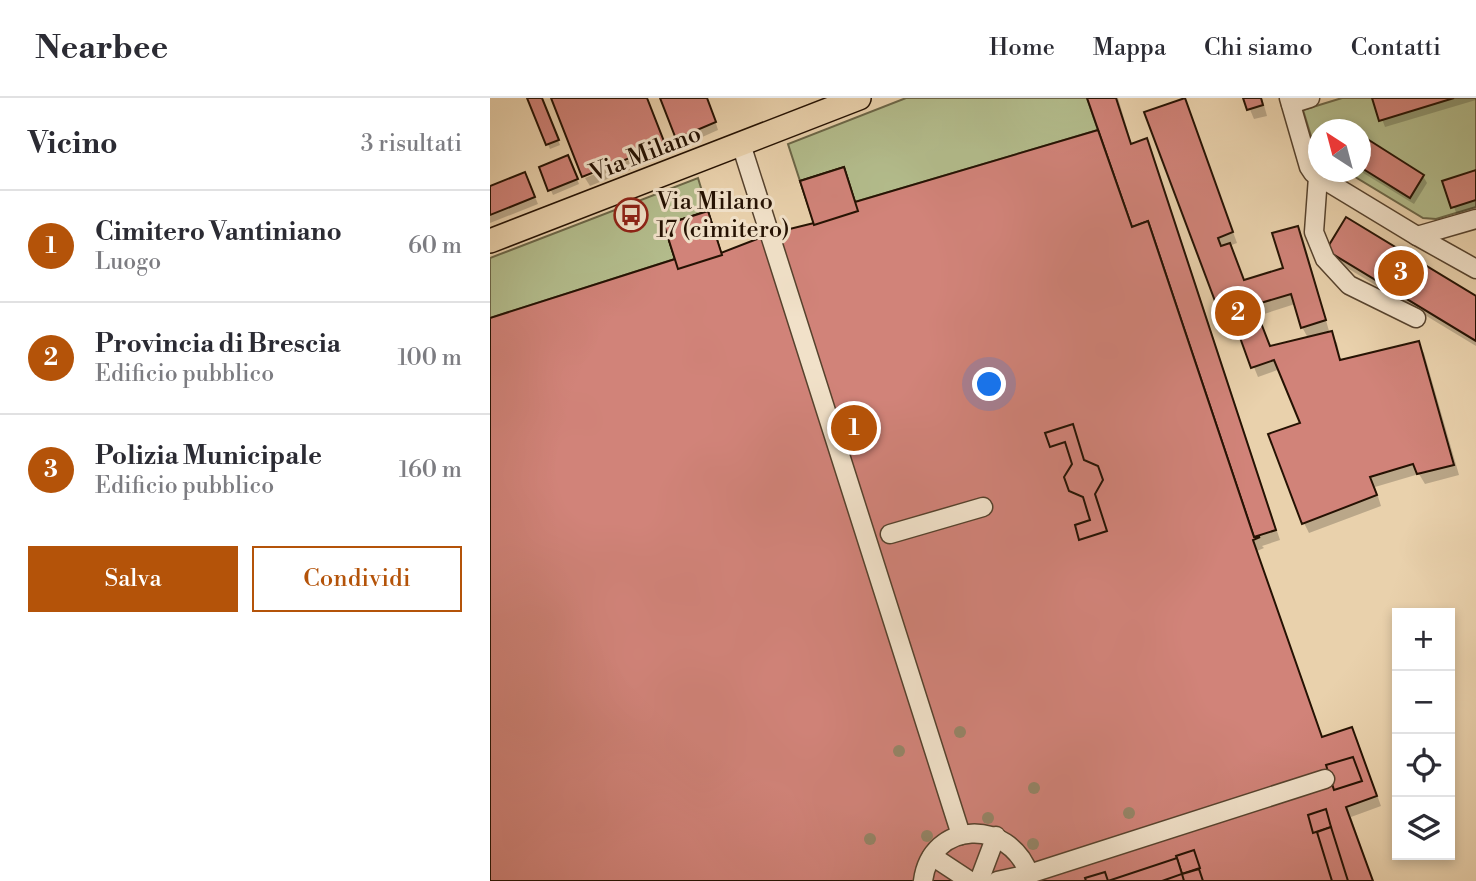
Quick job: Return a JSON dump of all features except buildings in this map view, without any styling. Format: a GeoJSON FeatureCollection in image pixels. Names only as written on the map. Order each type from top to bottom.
{"type":"FeatureCollection","features":[{"type":"Feature","properties":{"kind":"main road","name":"Via Milano"},"geometry":{"type":"LineString","coordinates":[[490,241],[859,98]]}},
{"type":"Feature","properties":{"kind":"street"},"geometry":{"type":"LineString","coordinates":[[1308,164],[1290,101],[1310,98]]}},
{"type":"Feature","properties":{"kind":"street"},"geometry":{"type":"LineString","coordinates":[[741,144],[961,835]]}},
{"type":"Feature","properties":{"kind":"street"},"geometry":{"type":"LineString","coordinates":[[1318,182],[1314,232],[1325,259],[1349,285],[1416,318]]}},
{"type":"Feature","properties":{"kind":"street"},"geometry":{"type":"LineString","coordinates":[[1326,182],[1476,269]]}},
{"type":"Feature","properties":{"kind":"street"},"geometry":{"type":"LineString","coordinates":[[1417,236],[1476,219]]}},
{"type":"Feature","properties":{"kind":"street"},"geometry":{"type":"LineString","coordinates":[[890,534],[983,507]]}},
{"type":"Feature","properties":{"kind":"street"},"geometry":{"type":"LineString","coordinates":[[997,881],[1029,874],[1325,779]]}},
{"type":"Feature","properties":{"kind":"street"},"geometry":{"type":"LineString","coordinates":[[923,881],[932,856],[945,843],[961,835],[978,833],[996,836],[1013,846],[1029,874]]}},
{"type":"Feature","properties":{"kind":"street"},"geometry":{"type":"LineString","coordinates":[[979,881],[996,836]]}},
{"type":"Feature","properties":{"kind":"street"},"geometry":{"type":"LineString","coordinates":[[932,856],[970,881]]}},
{"type":"Feature","properties":{"kind":"green space"},"geometry":{"type":"Polygon","coordinates":[[[906,98],[1087,98],[1098,130],[855,202],[800,181],[788,144],[906,98]]]}},
{"type":"Feature","properties":{"kind":"green space"},"geometry":{"type":"Polygon","coordinates":[[[1342,98],[1476,98],[1476,207],[1436,219],[1423,218],[1364,182],[1371,182],[1371,119],[1308,119],[1308,126],[1303,110],[1342,98]]]}},
{"type":"Feature","properties":{"kind":"green space"},"geometry":{"type":"Polygon","coordinates":[[[698,178],[708,211],[664,225],[675,259],[490,318],[490,258],[698,178]]]}},
{"type":"Feature","properties":{"kind":"place","name":"Via Milano 17 (cimitero)"},"geometry":{"type":"Point","coordinates":[631,215]}},
{"type":"Feature","properties":{"kind":"place","name":"Polizia Municipale"},"geometry":{"type":"Point","coordinates":[1401,273]}},
{"type":"Feature","properties":{"kind":"place","name":"Provincia di Brescia"},"geometry":{"type":"Point","coordinates":[1238,313]}},
{"type":"Feature","properties":{"kind":"place","name":"Cimitero Vantiniano"},"geometry":{"type":"Point","coordinates":[854,428]}}]}
